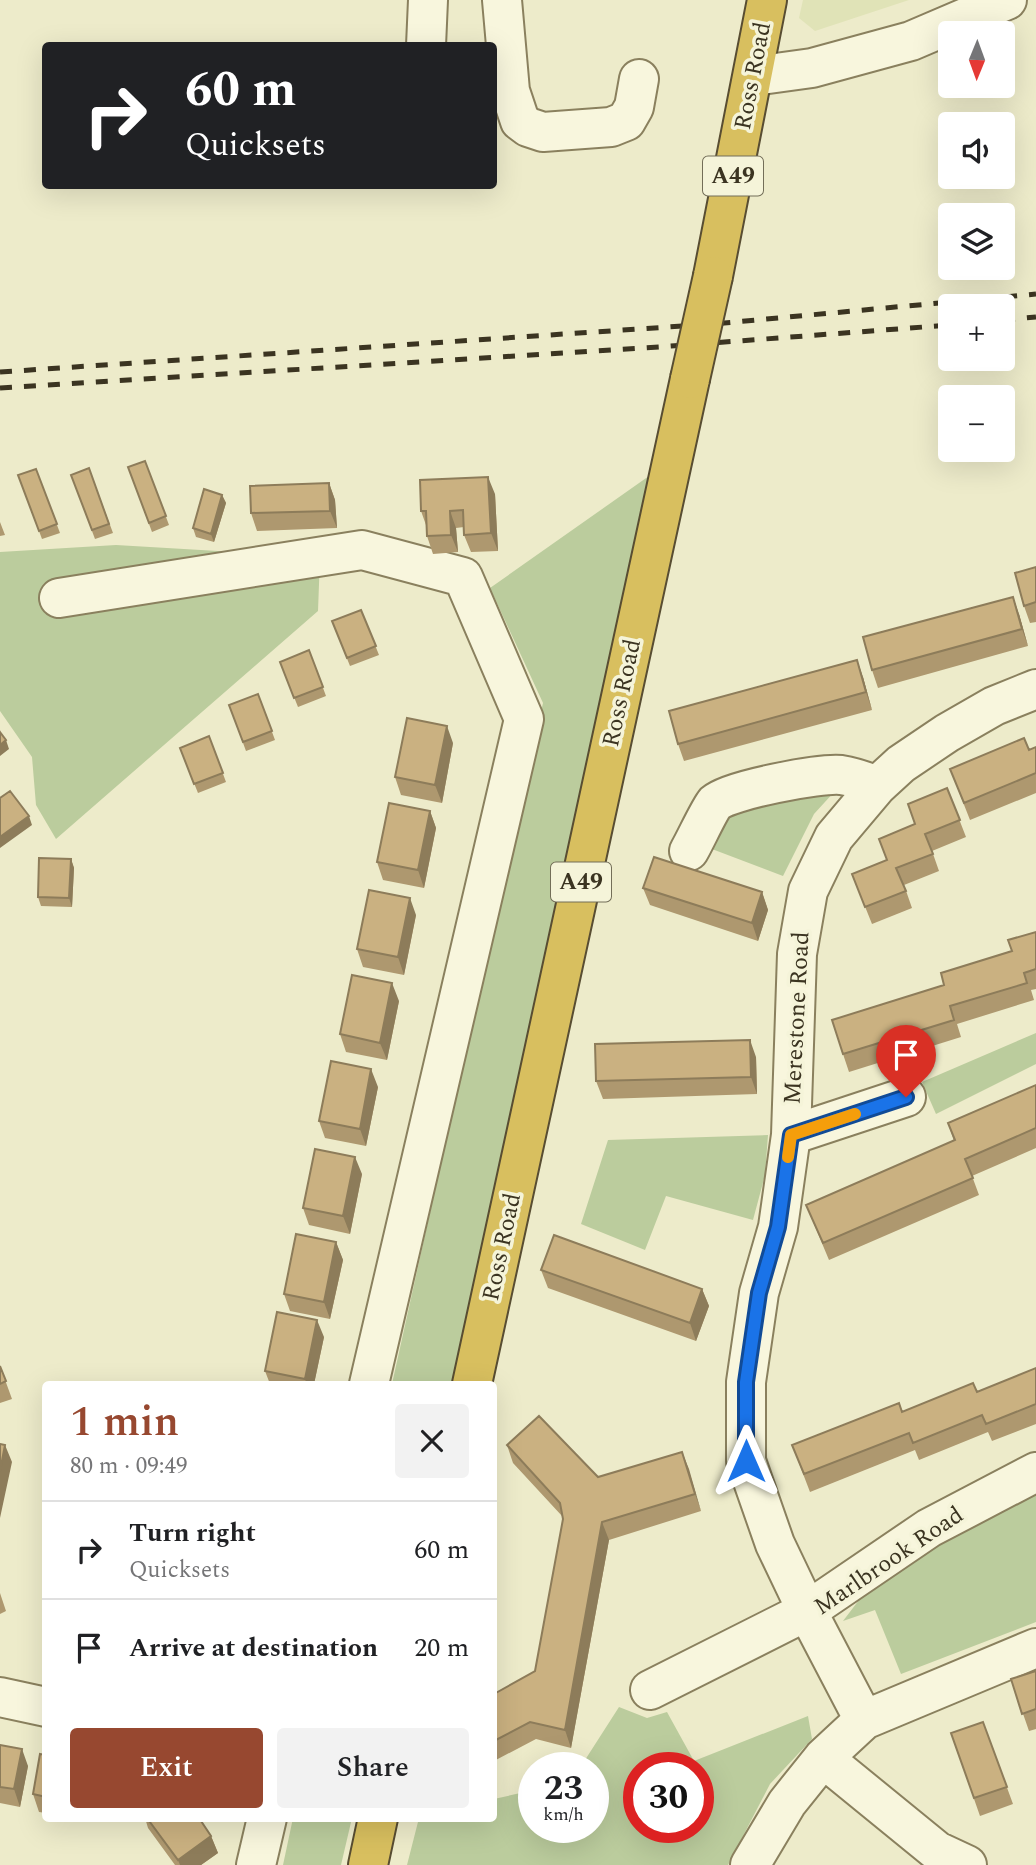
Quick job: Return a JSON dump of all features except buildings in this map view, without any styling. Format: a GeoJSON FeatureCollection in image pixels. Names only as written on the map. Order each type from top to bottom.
{"type":"FeatureCollection","features":[{"type":"Feature","properties":{"kind":"highway","name":"Ross Road"},"geometry":{"type":"LineString","coordinates":[[473,1381],[713,276],[767,0]]}},
{"type":"Feature","properties":{"kind":"highway"},"geometry":{"type":"LineString","coordinates":[[368,1865],[377,1822]]}},
{"type":"Feature","properties":{"kind":"street"},"geometry":{"type":"LineString","coordinates":[[426,42],[428,0]]}},
{"type":"Feature","properties":{"kind":"street"},"geometry":{"type":"LineString","coordinates":[[502,0],[510,91],[520,121],[528,127],[543,132],[611,127],[626,121],[634,107],[639,79]]}},
{"type":"Feature","properties":{"kind":"street"},"geometry":{"type":"LineString","coordinates":[[754,76],[812,68],[911,41],[1007,0]]}},
{"type":"Feature","properties":{"kind":"street"},"geometry":{"type":"LineString","coordinates":[[59,598],[362,550],[463,578],[524,719],[370,1381]]}},
{"type":"Feature","properties":{"kind":"street","name":"Merestone Road"},"geometry":{"type":"LineString","coordinates":[[807,1611],[775,1544],[746,1461],[746,1382],[759,1293],[778,1227],[791,1135],[797,954],[808,891],[834,837],[877,786],[901,764],[994,706],[1036,689]]}},
{"type":"Feature","properties":{"kind":"street"},"geometry":{"type":"LineString","coordinates":[[689,851],[716,803],[743,791],[807,777],[838,775],[860,779],[877,786]]}},
{"type":"Feature","properties":{"kind":"street"},"geometry":{"type":"LineString","coordinates":[[791,1135],[906,1097]]}},
{"type":"Feature","properties":{"kind":"street","name":"Marlbrook Road"},"geometry":{"type":"LineString","coordinates":[[864,1720],[807,1611],[929,1528],[1036,1472]]}},
{"type":"Feature","properties":{"kind":"street"},"geometry":{"type":"LineString","coordinates":[[650,1690],[807,1611]]}},
{"type":"Feature","properties":{"kind":"street"},"geometry":{"type":"LineString","coordinates":[[750,1865],[787,1802],[823,1758],[864,1720],[1036,1648]]}},
{"type":"Feature","properties":{"kind":"street"},"geometry":{"type":"LineString","coordinates":[[0,1697],[42,1706]]}},
{"type":"Feature","properties":{"kind":"street"},"geometry":{"type":"LineString","coordinates":[[823,1758],[937,1851],[967,1865]]}},
{"type":"Feature","properties":{"kind":"street"},"geometry":{"type":"LineString","coordinates":[[256,1865],[266,1822]]}},
{"type":"Feature","properties":{"kind":"green space"},"geometry":{"type":"Polygon","coordinates":[[[803,0],[909,0],[815,31],[799,18],[803,0]]]}},
{"type":"Feature","properties":{"kind":"green space"},"geometry":{"type":"Polygon","coordinates":[[[649,476],[454,1381],[393,1381],[543,703],[490,588],[649,476]]]}},
{"type":"Feature","properties":{"kind":"green space"},"geometry":{"type":"Polygon","coordinates":[[[116,545],[320,557],[318,611],[56,839],[36,805],[32,757],[0,711],[0,552],[116,545]]]}},
{"type":"Feature","properties":{"kind":"green space"},"geometry":{"type":"Polygon","coordinates":[[[835,791],[814,814],[783,876],[704,846],[717,821],[754,797],[835,791]]]}},
{"type":"Feature","properties":{"kind":"green space"},"geometry":{"type":"Polygon","coordinates":[[[1036,1033],[1036,1064],[936,1114],[922,1082],[1036,1033]]]}},
{"type":"Feature","properties":{"kind":"green space"},"geometry":{"type":"Polygon","coordinates":[[[768,1135],[765,1175],[753,1220],[666,1196],[645,1250],[581,1224],[608,1140],[768,1135]]]}},
{"type":"Feature","properties":{"kind":"green space"},"geometry":{"type":"Polygon","coordinates":[[[1036,1489],[1036,1622],[901,1674],[875,1610],[843,1621],[872,1583],[937,1540],[1036,1489]]]}},
{"type":"Feature","properties":{"kind":"green space"},"geometry":{"type":"Polygon","coordinates":[[[619,1707],[647,1718],[667,1712],[689,1752],[623,1752],[623,1843],[714,1843],[714,1753],[808,1716],[812,1739],[770,1784],[728,1865],[407,1865],[418,1822],[497,1822],[497,1798],[518,1794],[518,1843],[609,1843],[609,1752],[590,1752],[619,1707]]]}},
{"type":"Feature","properties":{"kind":"green space"},"geometry":{"type":"Polygon","coordinates":[[[292,1822],[351,1822],[341,1865],[283,1865],[292,1822]]]}},
{"type":"Feature","properties":{"kind":"railway"},"geometry":{"type":"LineString","coordinates":[[0,372],[713,324],[1036,294]]}},
{"type":"Feature","properties":{"kind":"railway"},"geometry":{"type":"LineString","coordinates":[[1015,319],[1036,317]]}},
{"type":"Feature","properties":{"kind":"railway"},"geometry":{"type":"LineString","coordinates":[[0,388],[659,347],[938,326]]}},
{"type":"Feature","properties":{"kind":"slow traffic"},"geometry":{"type":"LineString","coordinates":[[788,1157],[791,1135],[855,1114]]}},
{"type":"Feature","properties":{"kind":"route"},"geometry":{"type":"LineString","coordinates":[[746,1461],[746,1382],[759,1293],[778,1227],[791,1135],[906,1097]]}}]}
